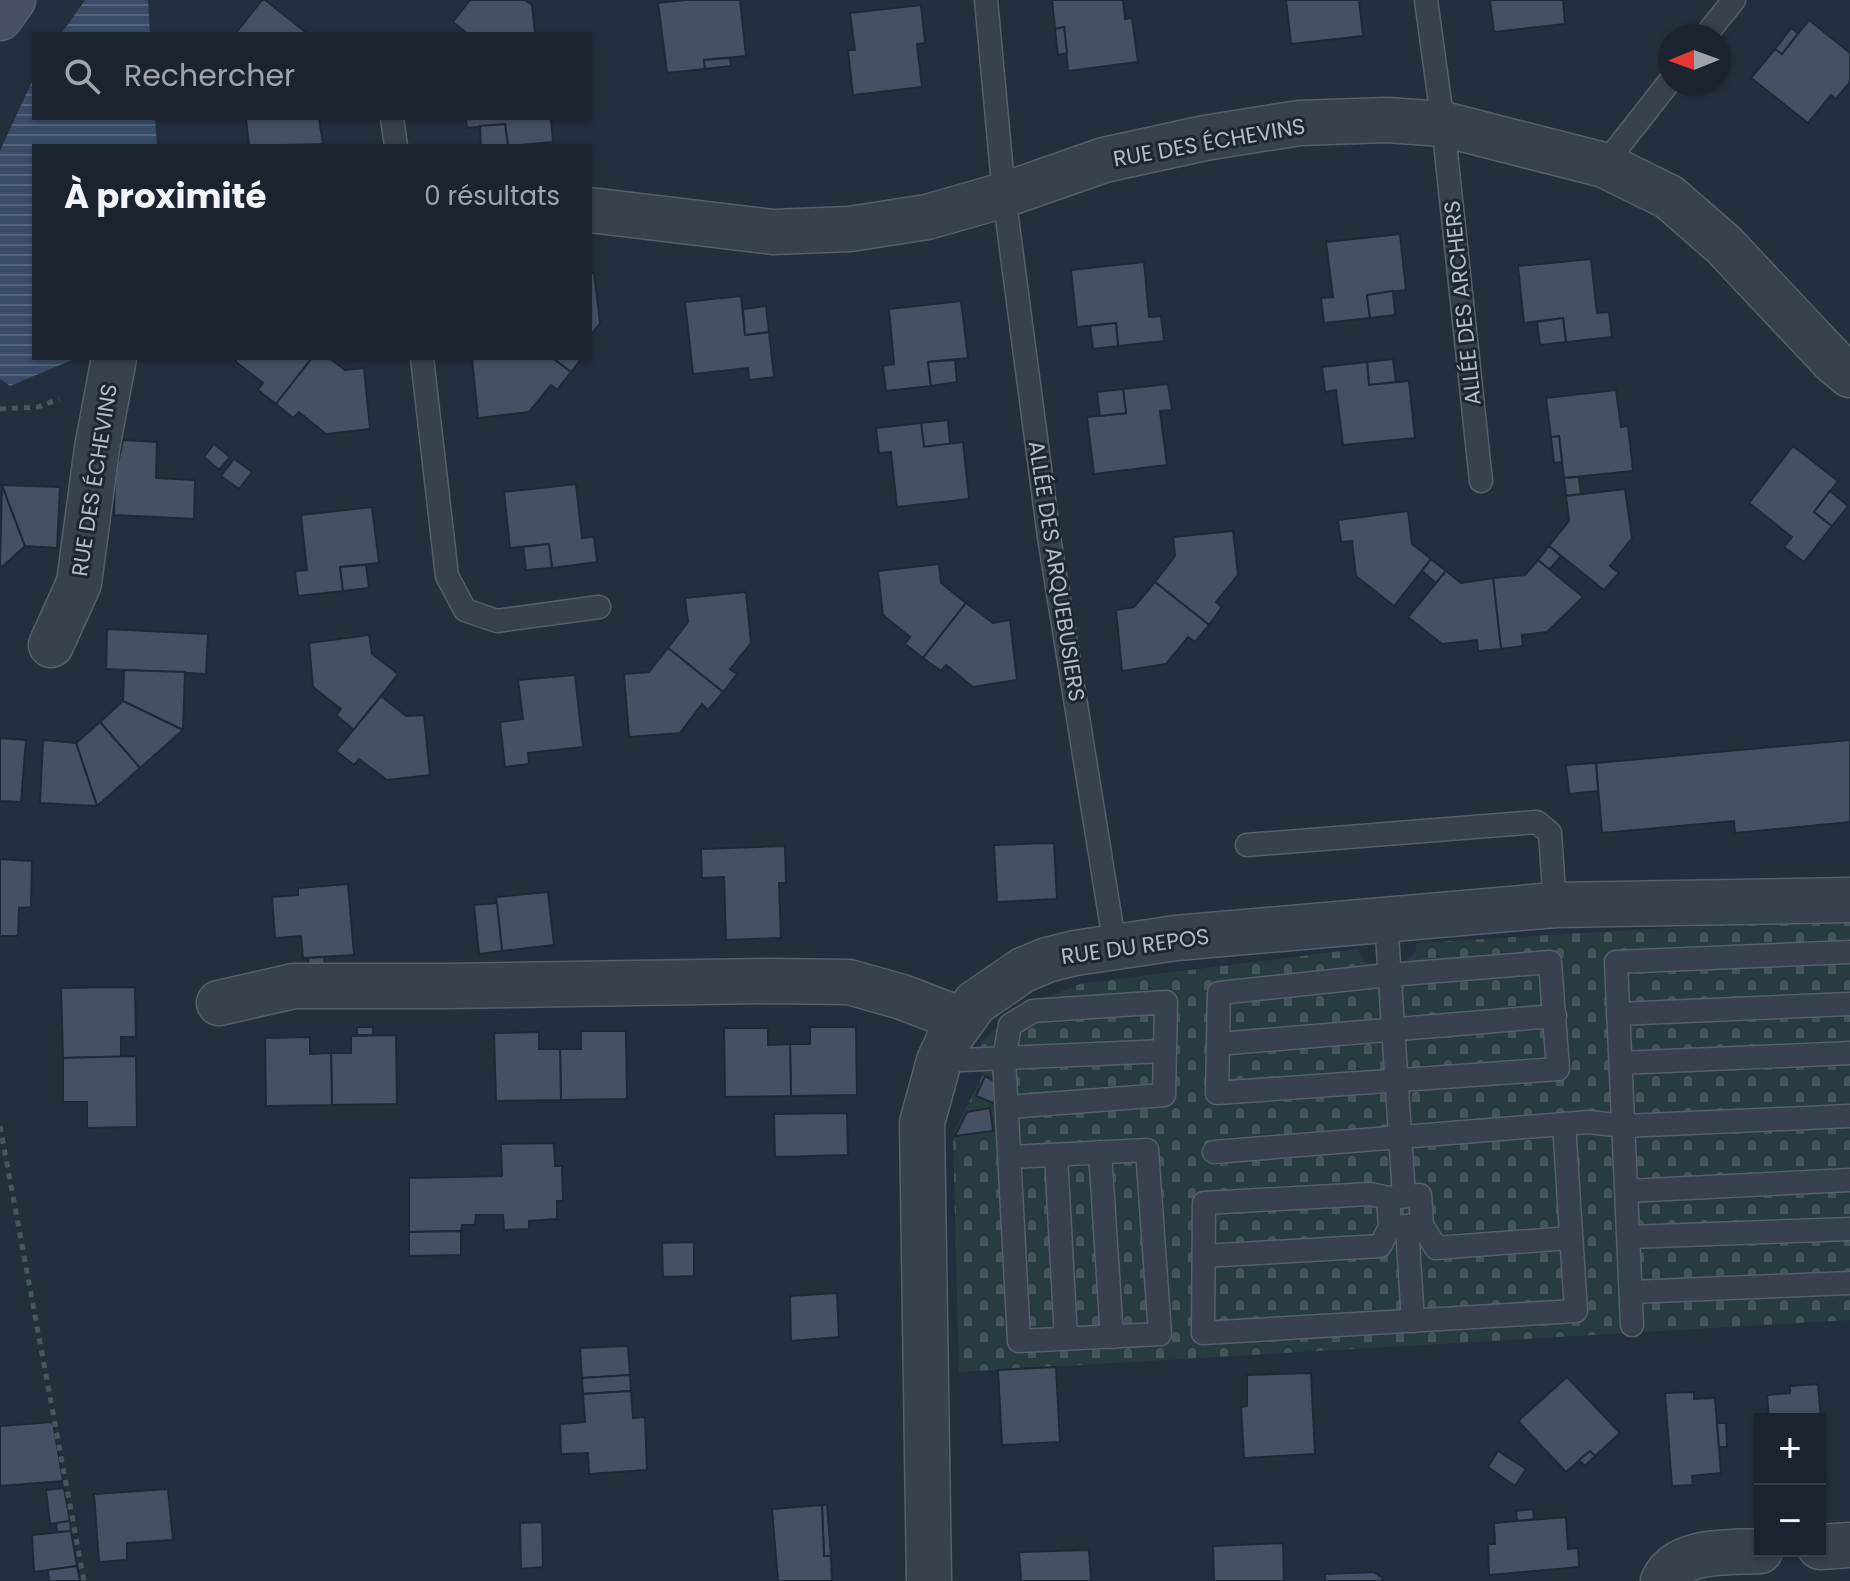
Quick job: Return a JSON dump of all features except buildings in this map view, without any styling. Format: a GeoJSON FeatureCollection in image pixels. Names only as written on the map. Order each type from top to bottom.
{"type":"FeatureCollection","features":[{"type":"Feature","properties":{"kind":"main road"},"geometry":{"type":"LineString","coordinates":[[0,18],[13,0]]}},
{"type":"Feature","properties":{"kind":"street","name":"RUE DES ÉCHEVINS"},"geometry":{"type":"LineString","coordinates":[[592,210],[773,232],[850,229],[927,217],[1004,195],[1104,160],[1221,136],[1299,123],[1387,120],[1443,124],[1604,165],[1669,197],[1724,245],[1833,361],[1850,375]]}},
{"type":"Feature","properties":{"kind":"street","name":"RUE DES ÉCHEVINS"},"geometry":{"type":"LineString","coordinates":[[51,645],[79,583],[110,373]]}},
{"type":"Feature","properties":{"kind":"street","name":"RUE DU REPOS"},"geometry":{"type":"LineString","coordinates":[[929,1581],[922,1123],[939,1061],[975,1003],[1023,970],[1047,960],[1176,938],[1555,905],[1850,900]]}},
{"type":"Feature","properties":{"kind":"street"},"geometry":{"type":"LineString","coordinates":[[219,1003],[294,986],[849,982],[902,997],[962,1020]]}},
{"type":"Feature","properties":{"kind":"street"},"geometry":{"type":"LineString","coordinates":[[1826,1547],[1850,1545]]}},
{"type":"Feature","properties":{"kind":"street"},"geometry":{"type":"LineString","coordinates":[[1663,1581],[1668,1572],[1697,1555],[1754,1551]]}},
{"type":"Feature","properties":{"kind":"lane","name":"ALLÉE DES ARQUEBUSIERS"},"geometry":{"type":"LineString","coordinates":[[986,0],[1004,195],[1049,537],[1115,947]]}},
{"type":"Feature","properties":{"kind":"lane","name":"ALLÉE DES ARCHERS"},"geometry":{"type":"LineString","coordinates":[[1426,0],[1443,124],[1481,481]]}},
{"type":"Feature","properties":{"kind":"lane"},"geometry":{"type":"LineString","coordinates":[[1715,24],[1734,0]]}},
{"type":"Feature","properties":{"kind":"lane"},"geometry":{"type":"LineString","coordinates":[[1604,165],[1658,96]]}},
{"type":"Feature","properties":{"kind":"lane"},"geometry":{"type":"LineString","coordinates":[[392,120],[396,144]]}},
{"type":"Feature","properties":{"kind":"lane"},"geometry":{"type":"LineString","coordinates":[[422,360],[447,576],[465,610],[497,621],[599,607]]}},
{"type":"Feature","properties":{"kind":"lane"},"geometry":{"type":"LineString","coordinates":[[1247,845],[1537,822],[1550,833],[1555,905]]}},
{"type":"Feature","properties":{"kind":"lane"},"geometry":{"type":"LineString","coordinates":[[1386,919],[1401,1137],[1396,1197],[1406,1226],[1413,1321]]}},
{"type":"Feature","properties":{"kind":"lane"},"geometry":{"type":"LineString","coordinates":[[1632,1325],[1616,962],[1850,952]]}},
{"type":"Feature","properties":{"kind":"lane"},"geometry":{"type":"LineString","coordinates":[[1550,962],[1558,1069],[1217,1093],[1219,993],[1389,975],[1550,962]]}},
{"type":"Feature","properties":{"kind":"lane"},"geometry":{"type":"LineString","coordinates":[[1008,1107],[1164,1095],[1166,1002],[1033,1011],[1010,1025],[1004,1059],[1019,1341],[1160,1334],[1147,1150],[1011,1157]]}},
{"type":"Feature","properties":{"kind":"lane"},"geometry":{"type":"LineString","coordinates":[[1618,1014],[1850,1004]]}},
{"type":"Feature","properties":{"kind":"lane"},"geometry":{"type":"LineString","coordinates":[[1218,1044],[1555,1016]]}},
{"type":"Feature","properties":{"kind":"lane"},"geometry":{"type":"LineString","coordinates":[[939,1061],[1165,1051]]}},
{"type":"Feature","properties":{"kind":"lane"},"geometry":{"type":"LineString","coordinates":[[1621,1063],[1850,1053]]}},
{"type":"Feature","properties":{"kind":"lane"},"geometry":{"type":"LineString","coordinates":[[1214,1152],[1589,1122],[1624,1126],[1850,1116]]}},
{"type":"Feature","properties":{"kind":"lane"},"geometry":{"type":"LineString","coordinates":[[1204,1256],[1380,1246],[1406,1226],[1420,1195],[1396,1197],[1370,1194],[1204,1203],[1203,1333],[1576,1311],[1564,1124]]}},
{"type":"Feature","properties":{"kind":"lane"},"geometry":{"type":"LineString","coordinates":[[1100,1152],[1112,1337]]}},
{"type":"Feature","properties":{"kind":"lane"},"geometry":{"type":"LineString","coordinates":[[1056,1155],[1066,1339]]}},
{"type":"Feature","properties":{"kind":"lane"},"geometry":{"type":"LineString","coordinates":[[1627,1191],[1850,1180]]}},
{"type":"Feature","properties":{"kind":"lane"},"geometry":{"type":"LineString","coordinates":[[1406,1226],[1436,1248],[1571,1238]]}},
{"type":"Feature","properties":{"kind":"lane"},"geometry":{"type":"LineString","coordinates":[[1629,1237],[1850,1229]]}},
{"type":"Feature","properties":{"kind":"lane"},"geometry":{"type":"LineString","coordinates":[[1631,1292],[1850,1283]]}},
{"type":"Feature","properties":{"kind":"path"},"geometry":{"type":"LineString","coordinates":[[0,409],[38,407],[74,394],[110,373]]}},
{"type":"Feature","properties":{"kind":"path"},"geometry":{"type":"LineString","coordinates":[[0,1126],[84,1581]]}},
{"type":"Feature","properties":{"kind":"green space"},"geometry":{"type":"Polygon","coordinates":[[[1850,917],[1850,1320],[959,1372],[953,1134],[983,1075],[981,1043],[1020,1008],[1080,984],[1358,949],[1364,961],[1384,965],[1410,957],[1415,953],[1417,943],[1850,917]]]}},
{"type":"Feature","properties":{"kind":"water"},"geometry":{"type":"Polygon","coordinates":[[[85,0],[148,0],[150,32],[62,32],[85,0]]]}},
{"type":"Feature","properties":{"kind":"water"},"geometry":{"type":"Polygon","coordinates":[[[32,81],[32,120],[155,120],[157,144],[32,144],[32,360],[72,360],[10,386],[0,379],[0,151],[32,81]]]}}]}
